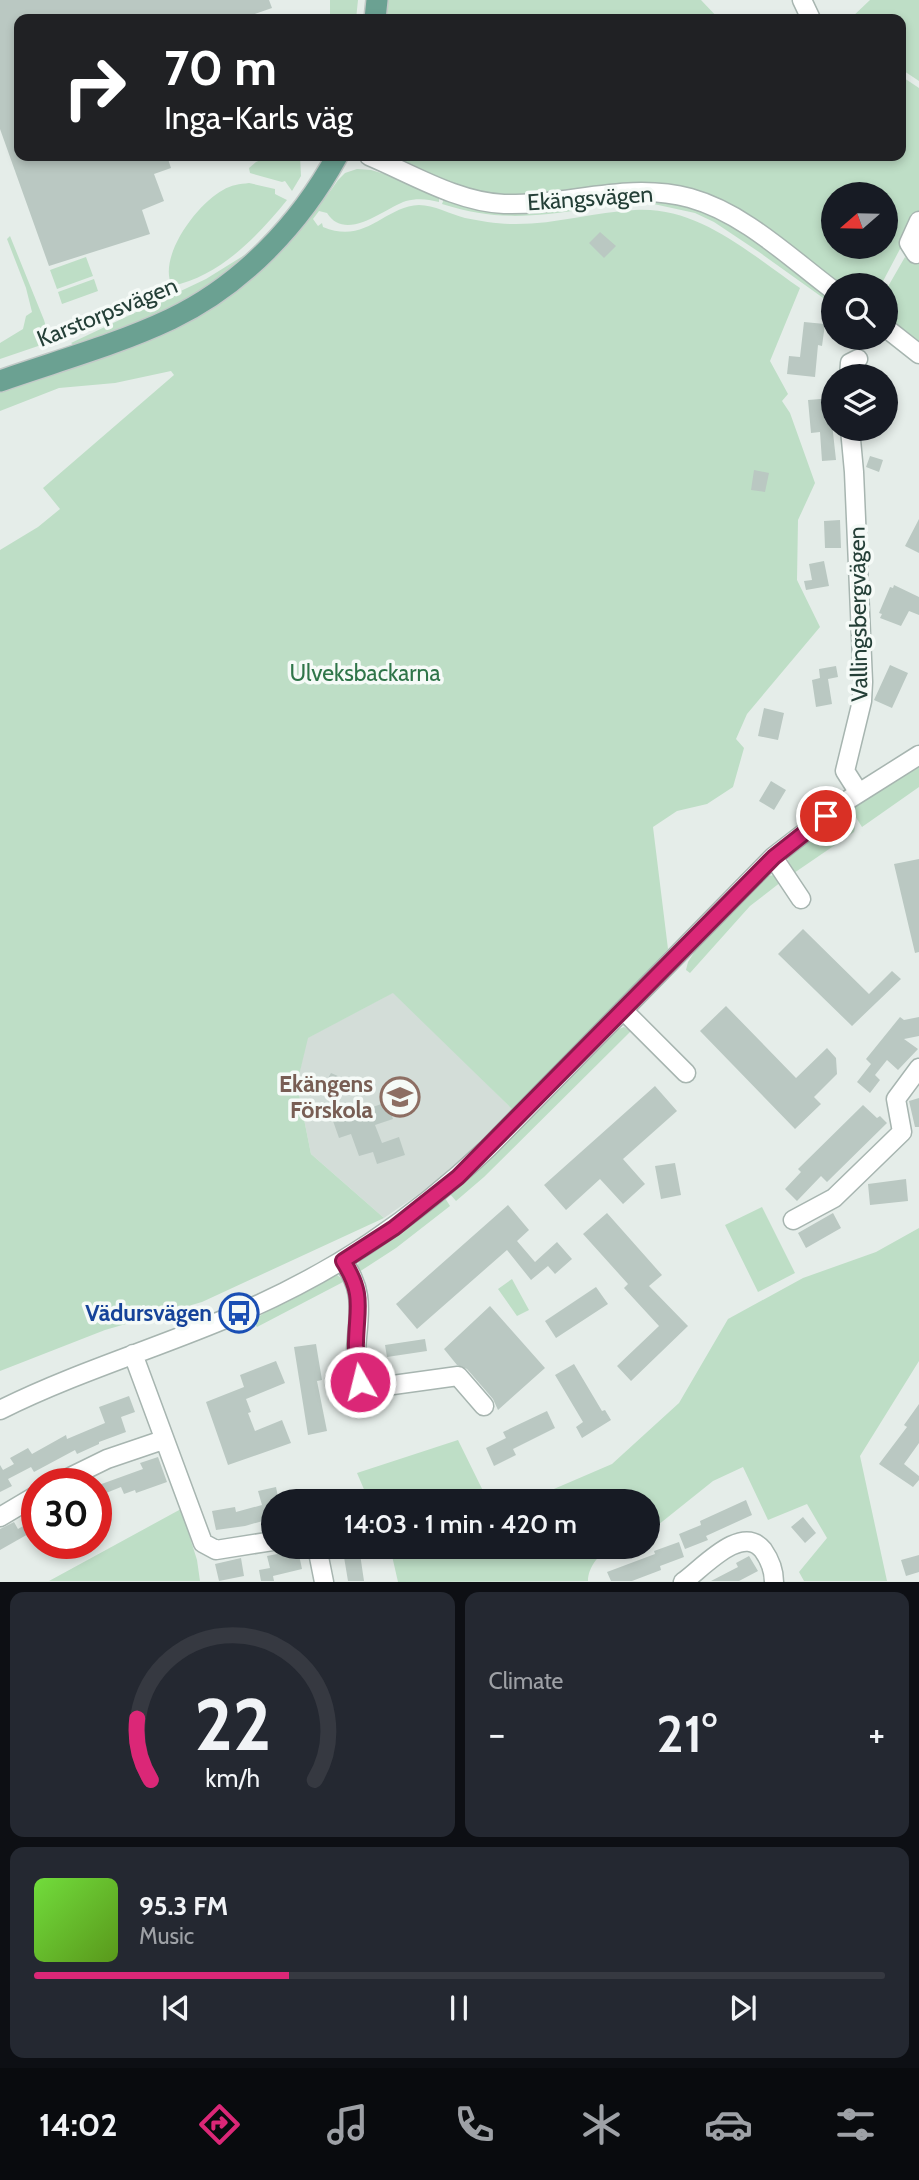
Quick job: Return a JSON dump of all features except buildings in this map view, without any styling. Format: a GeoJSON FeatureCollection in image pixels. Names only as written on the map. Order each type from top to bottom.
{"type":"FeatureCollection","features":[{"type":"Feature","properties":{"kind":"main road","name":"Karstorpsvägen"},"geometry":{"type":"LineString","coordinates":[[0,381],[133,335],[173,318],[209,297],[253,263],[280,237],[299,215],[334,161]]}},
{"type":"Feature","properties":{"kind":"street","name":"Ekängsvägen"},"geometry":{"type":"LineString","coordinates":[[381,161],[457,194],[501,204],[530,203],[618,191],[669,193],[693,199],[718,208],[736,219],[821,281]]}},
{"type":"Feature","properties":{"kind":"street"},"geometry":{"type":"LineString","coordinates":[[916,254],[909,243],[919,221]]}},
{"type":"Feature","properties":{"kind":"street"},"geometry":{"type":"LineString","coordinates":[[898,337],[919,354]]}},
{"type":"Feature","properties":{"kind":"street"},"geometry":{"type":"LineString","coordinates":[[850,364],[858,359]]}},
{"type":"Feature","properties":{"kind":"street","name":"Vallingsbergvägen"},"geometry":{"type":"LineString","coordinates":[[851,441],[855,472],[863,682],[862,701],[845,771],[859,793]]}},
{"type":"Feature","properties":{"kind":"street"},"geometry":{"type":"LineString","coordinates":[[0,1410],[66,1380],[248,1309],[343,1261],[394,1228],[443,1190],[488,1148],[774,857],[859,793],[919,755]]}},
{"type":"Feature","properties":{"kind":"street"},"geometry":{"type":"LineString","coordinates":[[774,857],[801,899]]}},
{"type":"Feature","properties":{"kind":"street"},"geometry":{"type":"LineString","coordinates":[[623,1010],[686,1073]]}},
{"type":"Feature","properties":{"kind":"street"},"geometry":{"type":"LineString","coordinates":[[793,1220],[834,1198],[902,1132],[896,1099],[899,1091],[919,1068]]}},
{"type":"Feature","properties":{"kind":"street"},"geometry":{"type":"LineString","coordinates":[[343,1261],[354,1279],[359,1298],[355,1346],[360,1382],[364,1389],[458,1376],[484,1406]]}},
{"type":"Feature","properties":{"kind":"street"},"geometry":{"type":"LineString","coordinates":[[133,1354],[203,1543],[216,1550],[261,1543]]}},
{"type":"Feature","properties":{"kind":"street"},"geometry":{"type":"LineString","coordinates":[[89,1468],[163,1440]]}},
{"type":"Feature","properties":{"kind":"street"},"geometry":{"type":"LineString","coordinates":[[0,1517],[21,1505]]}},
{"type":"Feature","properties":{"kind":"street"},"geometry":{"type":"LineString","coordinates":[[683,1581],[734,1543],[745,1542],[753,1543],[764,1552],[772,1564],[774,1581]]}},
{"type":"Feature","properties":{"kind":"street"},"geometry":{"type":"LineString","coordinates":[[319,1559],[324,1581]]}},
{"type":"Feature","properties":{"kind":"shaded area","name":"Ekängens Förskola"},"geometry":{"type":"Polygon","coordinates":[[[394,992],[514,1111],[461,1165],[384,1218],[311,1154],[297,1084],[307,1038],[394,992]]]}},
{"type":"Feature","properties":{"kind":"green space"},"geometry":{"type":"Polygon","coordinates":[[[330,0],[358,0],[357,14],[330,14],[330,0]]]}},
{"type":"Feature","properties":{"kind":"green space"},"geometry":{"type":"Polygon","coordinates":[[[386,0],[701,0],[714,14],[385,14],[386,0]]]}},
{"type":"Feature","properties":{"kind":"green space"},"geometry":{"type":"Polygon","coordinates":[[[870,0],[919,0],[919,81],[906,72],[906,14],[855,14],[870,0]]]}},
{"type":"Feature","properties":{"kind":"green space"},"geometry":{"type":"Polygon","coordinates":[[[906,79],[919,88],[919,213],[898,253],[898,182],[821,182],[821,259],[895,259],[887,273],[825,273],[756,223],[690,190],[669,185],[627,183],[514,197],[481,193],[450,184],[404,161],[906,161],[906,79]]]}},
{"type":"Feature","properties":{"kind":"green space"},"geometry":{"type":"Polygon","coordinates":[[[300,161],[301,176],[292,191],[285,181],[250,173],[249,168],[256,162],[300,161]]]}},
{"type":"Feature","properties":{"kind":"green space","name":"Ulveksbackarna"},"geometry":{"type":"Polygon","coordinates":[[[357,169],[371,170],[405,180],[439,198],[439,202],[414,199],[366,221],[344,225],[327,213],[319,211],[313,219],[318,226],[322,223],[323,227],[351,231],[374,224],[406,207],[419,205],[465,218],[506,224],[543,223],[620,211],[658,211],[681,216],[723,235],[800,288],[770,361],[788,394],[782,401],[790,413],[815,483],[798,520],[797,580],[820,627],[747,714],[736,739],[744,748],[733,787],[707,804],[677,811],[653,827],[668,949],[514,1111],[393,993],[308,1038],[297,1084],[311,1154],[384,1218],[202,1302],[105,1330],[0,1371],[0,550],[38,527],[60,509],[43,488],[174,375],[171,371],[115,383],[59,388],[0,411],[0,390],[125,350],[173,329],[217,304],[256,273],[292,238],[345,173],[357,169]]]}},
{"type":"Feature","properties":{"kind":"green space"},"geometry":{"type":"Polygon","coordinates":[[[249,183],[275,189],[275,194],[287,200],[250,241],[222,264],[206,274],[172,286],[170,261],[182,232],[192,218],[202,206],[223,190],[249,183]]]}},
{"type":"Feature","properties":{"kind":"green space"},"geometry":{"type":"Polygon","coordinates":[[[444,199],[467,205],[587,207],[548,214],[514,216],[462,209],[442,204],[444,199]]]}},
{"type":"Feature","properties":{"kind":"green space"},"geometry":{"type":"Polygon","coordinates":[[[660,199],[710,212],[745,233],[821,290],[821,296],[714,222],[695,213],[649,203],[600,203],[660,199]]]}},
{"type":"Feature","properties":{"kind":"green space"},"geometry":{"type":"Polygon","coordinates":[[[10,236],[48,334],[47,343],[0,359],[0,343],[23,329],[26,316],[32,312],[7,239],[10,236]]]}},
{"type":"Feature","properties":{"kind":"green space"},"geometry":{"type":"Polygon","coordinates":[[[251,251],[253,254],[189,301],[103,338],[75,346],[71,343],[206,279],[251,251]]]}},
{"type":"Feature","properties":{"kind":"green space"},"geometry":{"type":"Polygon","coordinates":[[[86,257],[93,276],[57,289],[50,270],[86,257]]]}},
{"type":"Feature","properties":{"kind":"green space"},"geometry":{"type":"Polygon","coordinates":[[[905,257],[913,264],[919,264],[919,343],[898,326],[898,273],[896,273],[905,257]]]}},
{"type":"Feature","properties":{"kind":"green space"},"geometry":{"type":"Polygon","coordinates":[[[94,279],[98,291],[62,304],[58,292],[94,279]]]}},
{"type":"Feature","properties":{"kind":"green space"},"geometry":{"type":"Polygon","coordinates":[[[919,763],[919,787],[862,827],[850,808],[919,763]]]}},
{"type":"Feature","properties":{"kind":"green space"},"geometry":{"type":"Polygon","coordinates":[[[845,812],[855,828],[854,832],[794,873],[788,861],[789,853],[845,812]]]}},
{"type":"Feature","properties":{"kind":"green space"},"geometry":{"type":"Polygon","coordinates":[[[774,875],[781,882],[750,906],[690,973],[686,970],[705,935],[758,881],[774,875]]]}},
{"type":"Feature","properties":{"kind":"green space"},"geometry":{"type":"Polygon","coordinates":[[[624,1027],[631,1031],[484,1177],[456,1201],[450,1194],[616,1030],[624,1027]]]}},
{"type":"Feature","properties":{"kind":"green space"},"geometry":{"type":"Polygon","coordinates":[[[445,1198],[450,1206],[396,1248],[359,1272],[357,1266],[362,1258],[445,1198]]]}},
{"type":"Feature","properties":{"kind":"green space"},"geometry":{"type":"Polygon","coordinates":[[[762,1207],[795,1273],[758,1292],[725,1225],[762,1207]]]}},
{"type":"Feature","properties":{"kind":"green space"},"geometry":{"type":"Polygon","coordinates":[[[919,1228],[919,1361],[860,1456],[887,1581],[804,1581],[799,1572],[827,1538],[807,1504],[768,1520],[743,1467],[713,1481],[660,1523],[660,1489],[554,1489],[612,1464],[679,1403],[728,1319],[803,1278],[876,1252],[919,1228]]]}},
{"type":"Feature","properties":{"kind":"green space"},"geometry":{"type":"Polygon","coordinates":[[[332,1275],[345,1281],[257,1327],[253,1321],[275,1305],[332,1275]]]}},
{"type":"Feature","properties":{"kind":"green space"},"geometry":{"type":"Polygon","coordinates":[[[512,1279],[529,1310],[517,1316],[498,1289],[512,1279]]]}},
{"type":"Feature","properties":{"kind":"green space"},"geometry":{"type":"Polygon","coordinates":[[[458,1440],[482,1489],[364,1489],[357,1473],[458,1440]]]}},
{"type":"Feature","properties":{"kind":"green space"},"geometry":{"type":"Polygon","coordinates":[[[181,1509],[197,1560],[200,1581],[49,1581],[89,1559],[112,1559],[112,1547],[181,1509]]]}},
{"type":"Feature","properties":{"kind":"green space"},"geometry":{"type":"Polygon","coordinates":[[[393,1559],[598,1559],[590,1570],[588,1581],[398,1582],[393,1559]]]}},
{"type":"Feature","properties":{"kind":"place","name":"Ekängens Förskola"},"geometry":{"type":"Point","coordinates":[400,1097]}},
{"type":"Feature","properties":{"kind":"place","name":"Vädursvägen"},"geometry":{"type":"Point","coordinates":[239,1313]}},
{"type":"Feature","properties":{"kind":"route"},"geometry":{"type":"LineString","coordinates":[[360,1382],[355,1346],[359,1298],[354,1279],[343,1261],[394,1228],[458,1177],[774,857],[826,816]]}}]}
